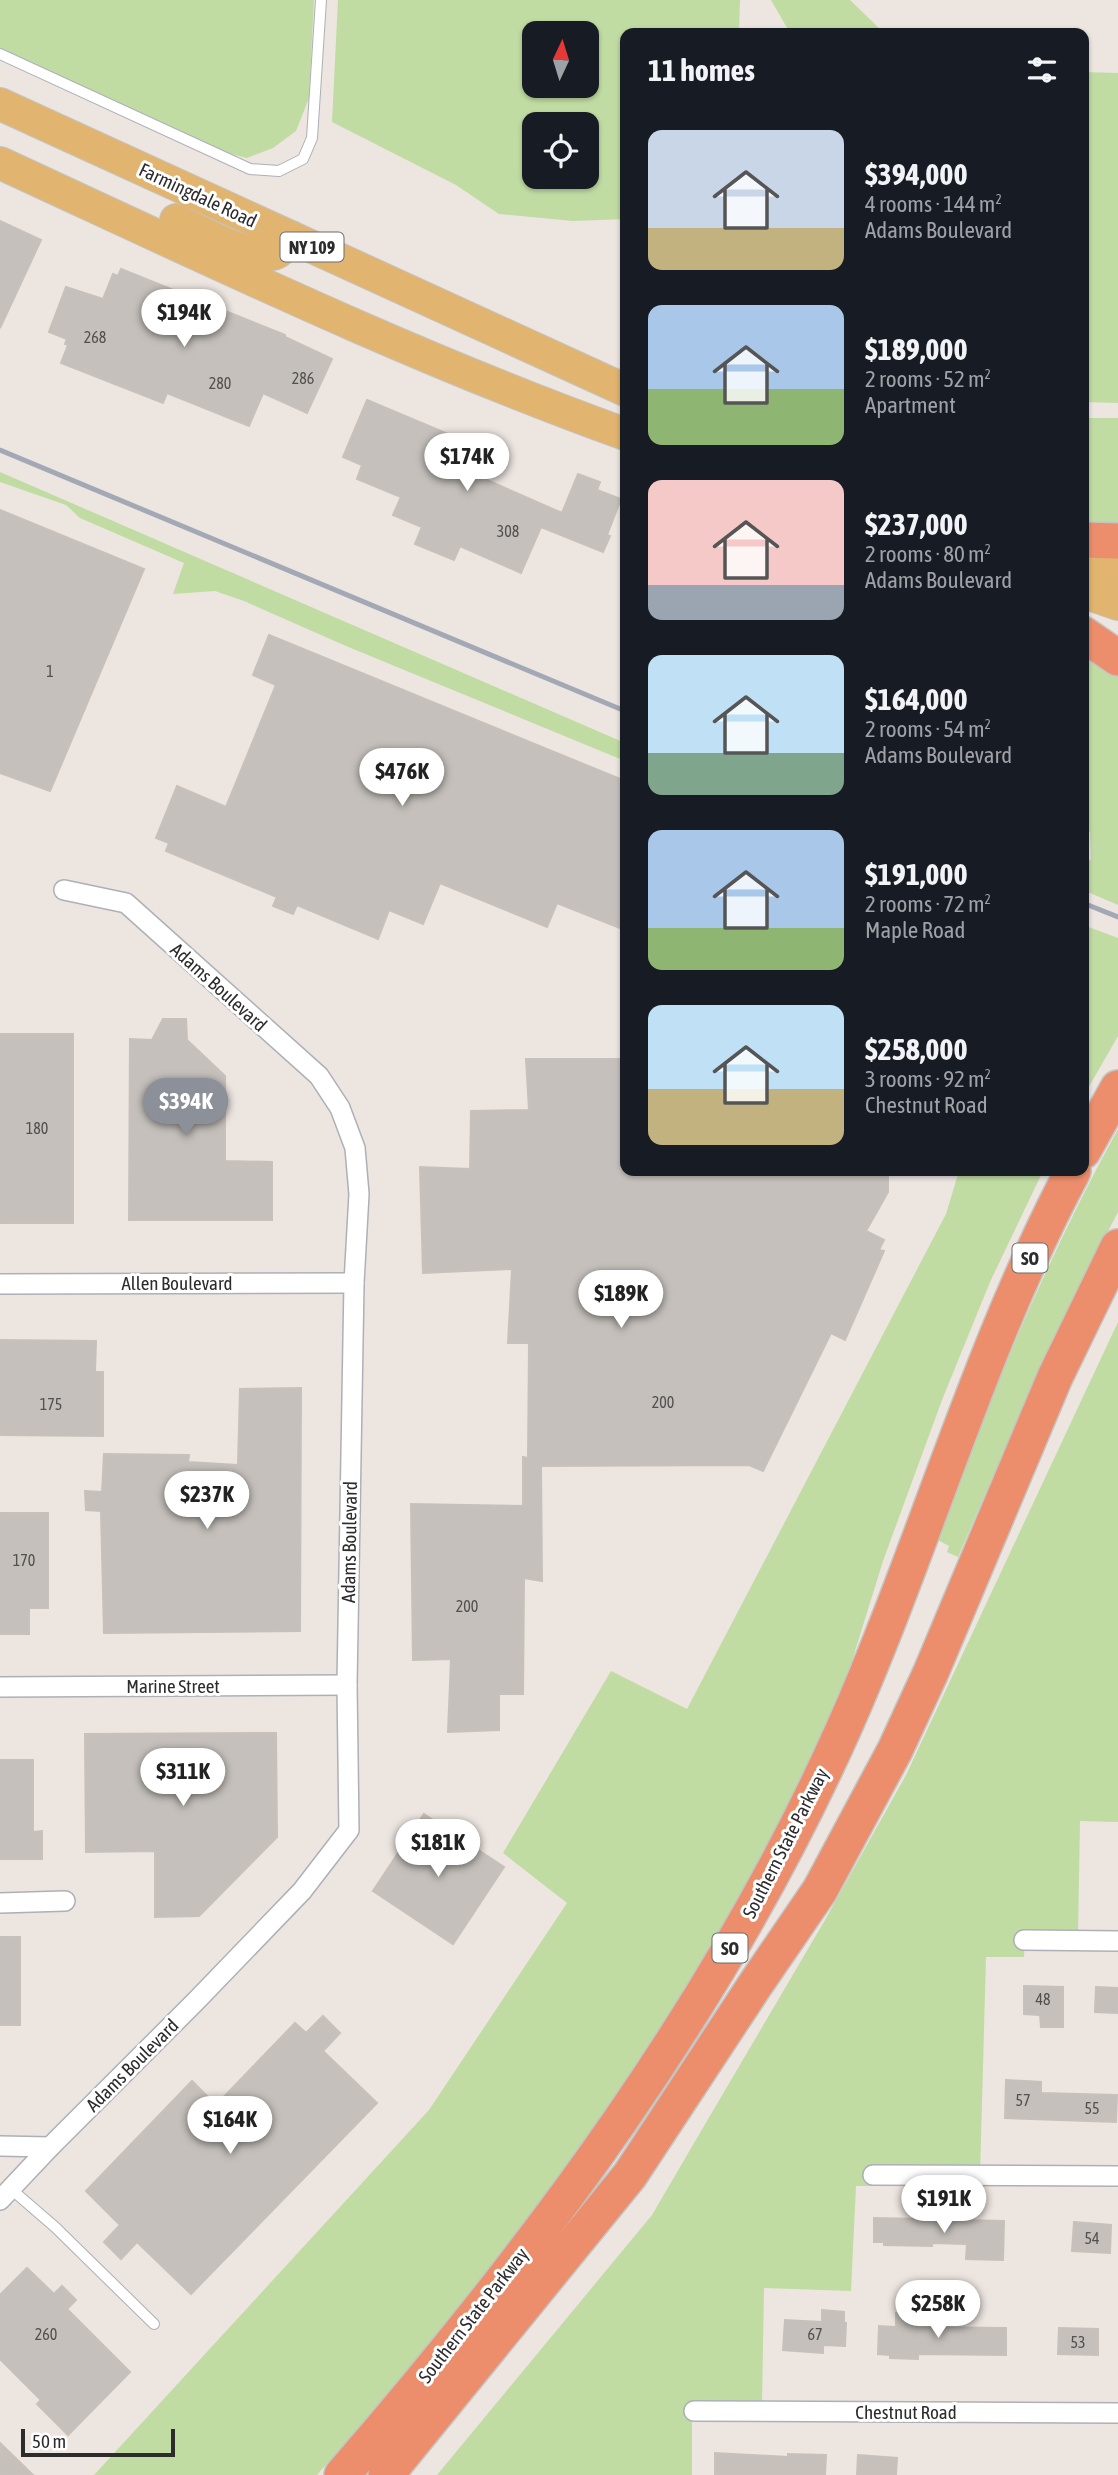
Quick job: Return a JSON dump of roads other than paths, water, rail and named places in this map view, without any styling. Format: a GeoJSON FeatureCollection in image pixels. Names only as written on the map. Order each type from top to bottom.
{"type":"FeatureCollection","features":[{"type":"Feature","properties":{"kind":"highway"},"geometry":{"type":"LineString","coordinates":[[1089,540],[1118,541]]}},
{"type":"Feature","properties":{"kind":"highway"},"geometry":{"type":"LineString","coordinates":[[1089,638],[1118,658]]}},
{"type":"Feature","properties":{"kind":"highway"},"geometry":{"type":"LineString","coordinates":[[1089,1140],[1118,1088]]}},
{"type":"Feature","properties":{"kind":"highway","name":"Southern State Parkway"},"geometry":{"type":"LineString","coordinates":[[342,2475],[461,2333],[575,2184],[663,2060],[740,1931],[842,1732],[990,1348],[1070,1176]]}},
{"type":"Feature","properties":{"kind":"highway","name":"Southern State Parkway"},"geometry":{"type":"LineString","coordinates":[[386,2475],[630,2175],[820,1890],[895,1750],[1055,1377],[1118,1247]]}},
{"type":"Feature","properties":{"kind":"highway"},"geometry":{"type":"LineString","coordinates":[[1055,1377],[1118,1286]]}},
{"type":"Feature","properties":{"kind":"main road","name":"Farmingdale Road"},"geometry":{"type":"LineString","coordinates":[[0,104],[620,388]]}},
{"type":"Feature","properties":{"kind":"main road"},"geometry":{"type":"LineString","coordinates":[[0,162],[82,179],[263,256],[277,253],[290,237]]}},
{"type":"Feature","properties":{"kind":"main road","name":"NY 109"},"geometry":{"type":"LineString","coordinates":[[0,162],[370,331],[620,432]]}},
{"type":"Feature","properties":{"kind":"main road"},"geometry":{"type":"LineString","coordinates":[[1089,562],[1118,571]]}},
{"type":"Feature","properties":{"kind":"main road"},"geometry":{"type":"LineString","coordinates":[[1089,594],[1118,604]]}},
{"type":"Feature","properties":{"kind":"street","name":"Adams Boulevard"},"geometry":{"type":"LineString","coordinates":[[5,2195],[302,1891],[349,1830],[347,1685],[354,1283],[359,1194],[355,1148],[340,1108],[319,1076],[126,903],[64,890]]}},
{"type":"Feature","properties":{"kind":"street","name":"Allen Boulevard"},"geometry":{"type":"LineString","coordinates":[[0,1284],[354,1283]]}},
{"type":"Feature","properties":{"kind":"street","name":"Marine Street"},"geometry":{"type":"LineString","coordinates":[[0,1687],[347,1685]]}},
{"type":"Feature","properties":{"kind":"street"},"geometry":{"type":"LineString","coordinates":[[0,1903],[65,1901]]}},
{"type":"Feature","properties":{"kind":"street"},"geometry":{"type":"LineString","coordinates":[[1024,1940],[1118,1941]]}},
{"type":"Feature","properties":{"kind":"street"},"geometry":{"type":"LineString","coordinates":[[0,2146],[50,2147]]}},
{"type":"Feature","properties":{"kind":"street"},"geometry":{"type":"LineString","coordinates":[[873,2175],[1118,2176]]}},
{"type":"Feature","properties":{"kind":"street","name":"Chestnut Road"},"geometry":{"type":"LineString","coordinates":[[694,2411],[1118,2413]]}},
{"type":"Feature","properties":{"kind":"lane"},"geometry":{"type":"LineString","coordinates":[[0,54],[250,169],[279,171],[303,159],[312,138],[321,0]]}},
{"type":"Feature","properties":{"kind":"lane"},"geometry":{"type":"LineString","coordinates":[[5,2195],[55,2227],[154,2324]]}},
{"type":"Feature","properties":{"kind":"railway"},"geometry":{"type":"LineString","coordinates":[[0,450],[620,709]]}},
{"type":"Feature","properties":{"kind":"railway"},"geometry":{"type":"LineString","coordinates":[[1089,905],[1118,917]]}}]}
